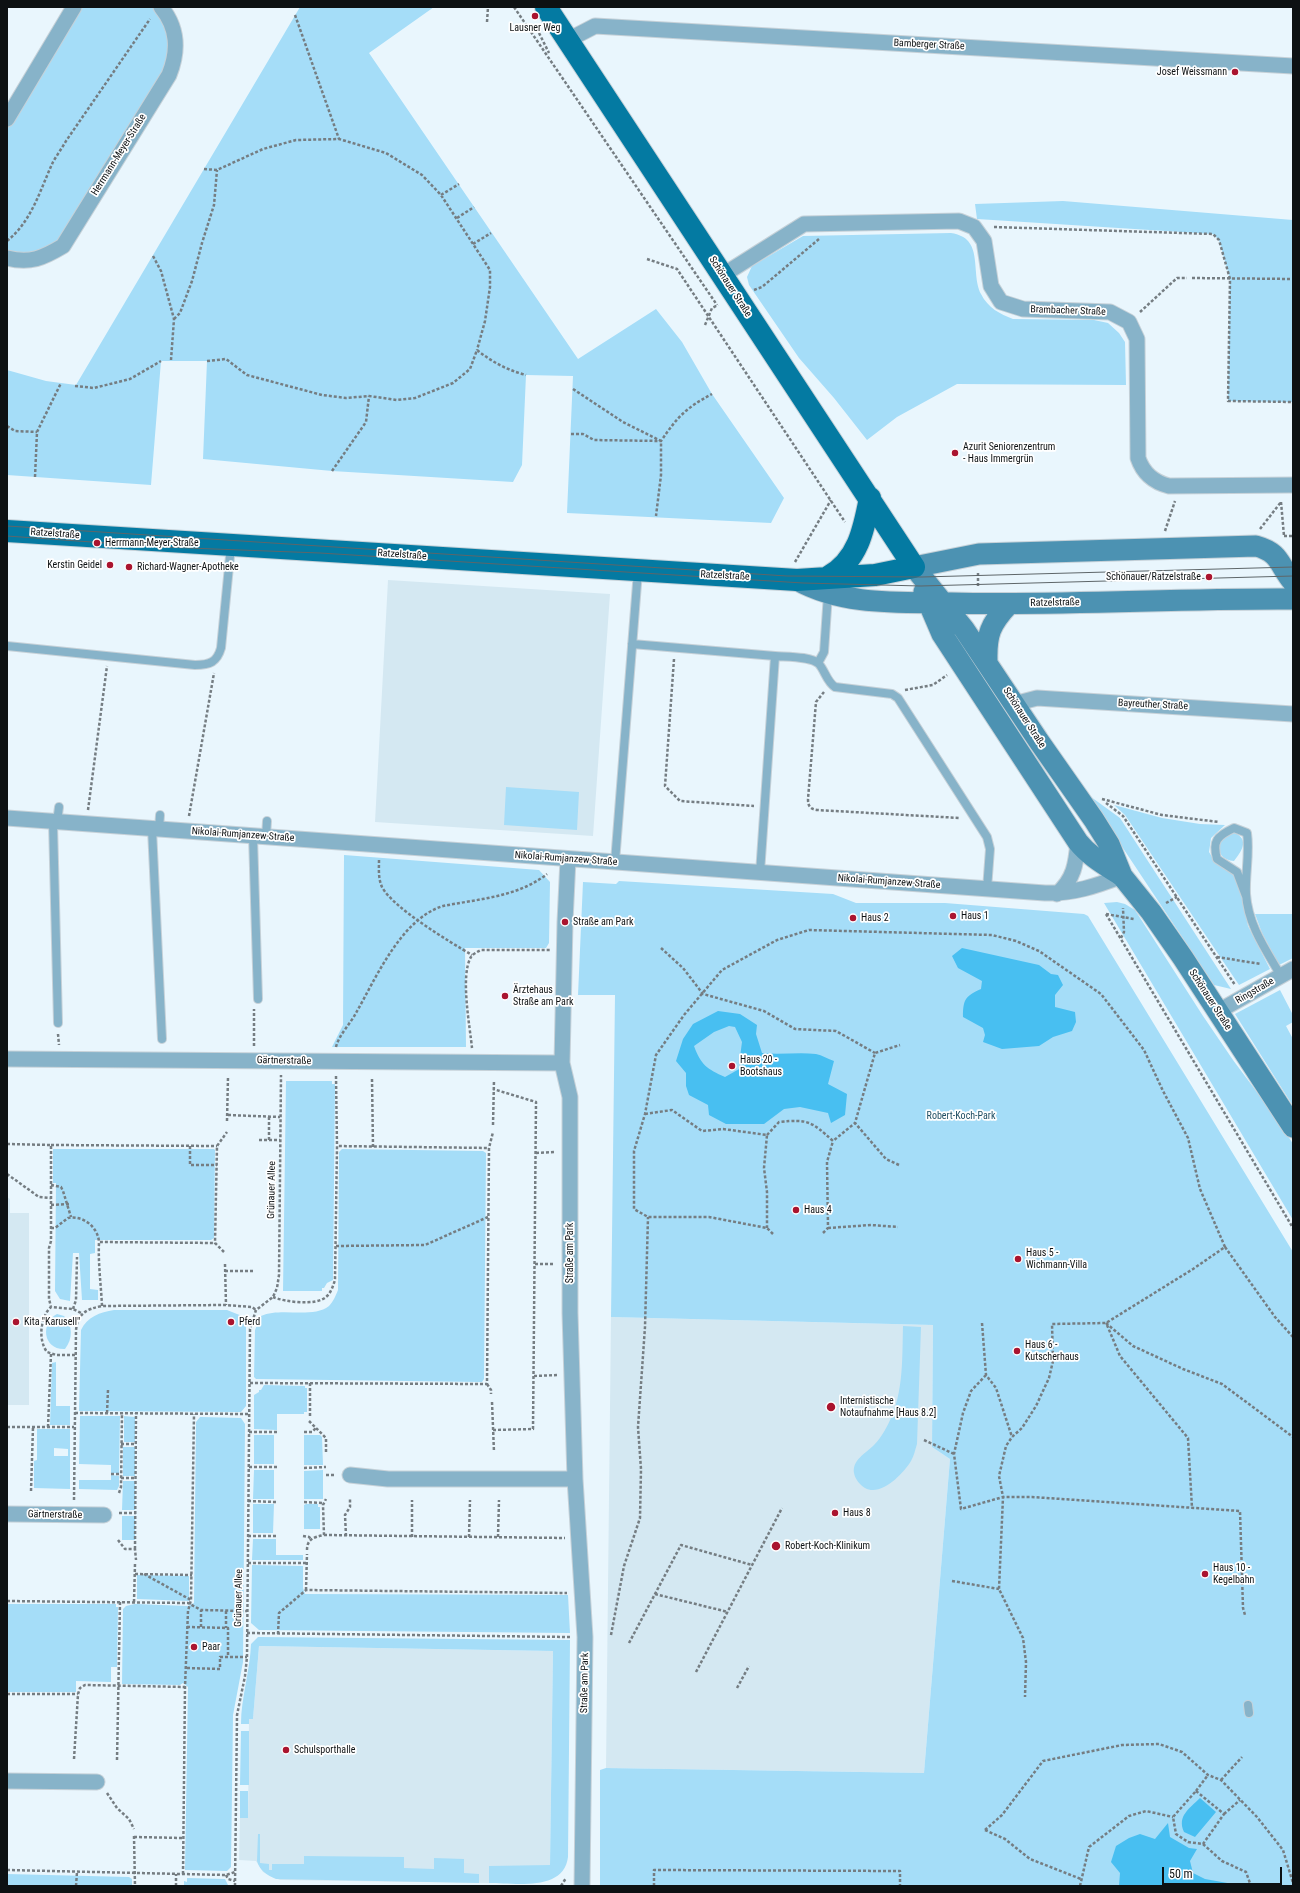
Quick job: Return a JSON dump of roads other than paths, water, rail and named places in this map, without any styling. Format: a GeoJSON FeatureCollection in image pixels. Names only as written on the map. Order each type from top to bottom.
{"type":"FeatureCollection","features":[{"type":"Feature","properties":{"kind":"main road","name":"Schönauer Straße"},"geometry":{"type":"LineString","coordinates":[[546,7],[914,567],[935,603],[942,634],[1078,842],[1084,850],[1096,860],[1122,876]]}},
{"type":"Feature","properties":{"kind":"main road","name":"Ratzelstraße"},"geometry":{"type":"LineString","coordinates":[[828,585],[838,572],[848,563],[858,545],[870,498]]}},
{"type":"Feature","properties":{"kind":"main road","name":"Ratzelstraße"},"geometry":{"type":"LineString","coordinates":[[7,531],[791,580],[828,585],[870,600],[1009,604],[1293,599]]}},
{"type":"Feature","properties":{"kind":"main road","name":"Ratzelstraße"},"geometry":{"type":"LineString","coordinates":[[828,585],[979,554],[1256,546],[1269,550],[1277,558],[1293,582]]}},
{"type":"Feature","properties":{"kind":"main road","name":"Schönauer Straße"},"geometry":{"type":"LineString","coordinates":[[935,603],[964,629],[987,662],[1100,829],[1122,876],[1151,912],[1183,958],[1216,1012],[1293,1127]]}},
{"type":"Feature","properties":{"kind":"main road"},"geometry":{"type":"LineString","coordinates":[[987,662],[987,642],[989,630],[994,621],[1009,604]]}},
{"type":"Feature","properties":{"kind":"street"},"geometry":{"type":"LineString","coordinates":[[7,119],[74,7]]}},
{"type":"Feature","properties":{"kind":"street","name":"Herrmann-Meyer-Straße"},"geometry":{"type":"LineString","coordinates":[[7,258],[25,261],[35,260],[46,257],[63,246],[169,75],[174,61],[176,47],[175,35],[171,23],[158,10]]}},
{"type":"Feature","properties":{"kind":"street","name":"Bamberger Straße"},"geometry":{"type":"LineString","coordinates":[[568,40],[595,26],[1293,66]]}},
{"type":"Feature","properties":{"kind":"street","name":"Brambacher Straße"},"geometry":{"type":"LineString","coordinates":[[723,276],[804,224],[959,220],[974,227],[984,241],[992,286],[1001,302],[1023,309],[1110,312],[1129,322],[1137,339],[1138,458],[1140,466],[1155,481],[1169,486],[1287,485]]}},
{"type":"Feature","properties":{"kind":"street","name":"Bayreuther Straße"},"geometry":{"type":"LineString","coordinates":[[1014,704],[1037,698],[1293,714]]}},
{"type":"Feature","properties":{"kind":"street","name":"Nikolai-Rumjanzew-Straße"},"geometry":{"type":"LineString","coordinates":[[7,818],[56,817],[87,824],[157,824],[188,831],[260,837],[1057,894],[1089,889],[1122,876]]}},
{"type":"Feature","properties":{"kind":"street"},"geometry":{"type":"LineString","coordinates":[[1057,894],[1065,887],[1075,868],[1078,842]]}},
{"type":"Feature","properties":{"kind":"street","name":"Straße am Park"},"geometry":{"type":"LineString","coordinates":[[568,859],[562,1063],[570,1097],[570,1313],[575,1479],[585,1637],[582,1886]]}},
{"type":"Feature","properties":{"kind":"street","name":"Ringstraße"},"geometry":{"type":"LineString","coordinates":[[1216,1012],[1287,972]]}},
{"type":"Feature","properties":{"kind":"street","name":"Gärtnerstraße"},"geometry":{"type":"LineString","coordinates":[[7,1059],[562,1063]]}},
{"type":"Feature","properties":{"kind":"street"},"geometry":{"type":"LineString","coordinates":[[350,1476],[388,1479],[575,1479]]}},
{"type":"Feature","properties":{"kind":"street","name":"Gärtnerstraße"},"geometry":{"type":"LineString","coordinates":[[7,1514],[104,1515]]}},
{"type":"Feature","properties":{"kind":"street"},"geometry":{"type":"LineString","coordinates":[[7,1781],[97,1782]]}},
{"type":"Feature","properties":{"kind":"lane"},"geometry":{"type":"LineString","coordinates":[[7,646],[196,665],[210,664],[218,656],[222,648],[232,544]]}},
{"type":"Feature","properties":{"kind":"lane"},"geometry":{"type":"LineString","coordinates":[[615,862],[638,570]]}},
{"type":"Feature","properties":{"kind":"lane"},"geometry":{"type":"LineString","coordinates":[[818,663],[824,652],[828,585]]}},
{"type":"Feature","properties":{"kind":"lane"},"geometry":{"type":"LineString","coordinates":[[632,644],[806,659],[818,663],[832,685],[838,688],[892,694],[897,697],[974,816],[989,843],[987,889]]}},
{"type":"Feature","properties":{"kind":"lane"},"geometry":{"type":"LineString","coordinates":[[760,873],[775,656]]}},
{"type":"Feature","properties":{"kind":"lane"},"geometry":{"type":"LineString","coordinates":[[56,817],[58,1023]]}},
{"type":"Feature","properties":{"kind":"lane"},"geometry":{"type":"LineString","coordinates":[[258,999],[260,837],[267,821]]}},
{"type":"Feature","properties":{"kind":"lane"},"geometry":{"type":"LineString","coordinates":[[157,824],[162,1039]]}},
{"type":"Feature","properties":{"kind":"lane"},"geometry":{"type":"LineString","coordinates":[[1246,896],[1246,869],[1249,843],[1247,833],[1234,828],[1218,838],[1214,848],[1217,859],[1237,872],[1246,896],[1254,930],[1287,972]]}},
{"type":"Feature","properties":{"kind":"lane"},"geometry":{"type":"LineString","coordinates":[[1248,1704],[1249,1713]]}},
{"type":"Feature","properties":{"kind":"water"},"geometry":{"type":"Polygon","coordinates":[[[962,948],[1039,965],[1051,974],[1058,975],[1063,985],[1055,995],[1055,1007],[1075,1012],[1076,1022],[1072,1031],[1053,1037],[1039,1046],[1002,1049],[983,1042],[985,1035],[983,1028],[963,1017],[964,1003],[966,999],[971,994],[981,989],[982,981],[958,968],[952,956],[962,948]]]}},
{"type":"Feature","properties":{"kind":"water"},"geometry":{"type":"Polygon","coordinates":[[[718,1011],[740,1014],[757,1025],[756,1034],[762,1053],[816,1054],[834,1061],[828,1084],[847,1094],[845,1115],[831,1123],[828,1113],[800,1107],[784,1109],[764,1124],[726,1124],[709,1115],[708,1105],[689,1095],[686,1086],[686,1073],[676,1061],[683,1039],[693,1024],[718,1011]],[[729,1026],[714,1032],[694,1046],[699,1058],[705,1066],[725,1077],[741,1068],[740,1057],[742,1042],[735,1027],[729,1026]]]}},
{"type":"Feature","properties":{"kind":"water"},"geometry":{"type":"Polygon","coordinates":[[[1200,1798],[1216,1812],[1195,1837],[1184,1832],[1182,1821],[1188,1809],[1200,1798]]]}},
{"type":"Feature","properties":{"kind":"water"},"geometry":{"type":"Polygon","coordinates":[[[1168,1823],[1170,1837],[1189,1848],[1197,1849],[1190,1861],[1193,1873],[1205,1879],[1233,1884],[1233,1886],[1119,1886],[1120,1873],[1111,1862],[1116,1846],[1129,1838],[1140,1834],[1155,1839],[1168,1823]]]}},
{"type":"Feature","properties":{"kind":"tram line"},"geometry":{"type":"LineString","coordinates":[[7,526],[787,576],[922,577],[1293,567]]}},
{"type":"Feature","properties":{"kind":"tram line"},"geometry":{"type":"LineString","coordinates":[[7,536],[162,547],[320,553],[803,583],[921,586],[1293,576]]}},
{"type":"Feature","properties":{"kind":"place","name":"Lausner Weg"},"geometry":{"type":"Point","coordinates":[535,16]}},
{"type":"Feature","properties":{"kind":"place","name":"Josef Weissmann"},"geometry":{"type":"Point","coordinates":[1235,72]}},
{"type":"Feature","properties":{"kind":"place","name":"Azurit Seniorenzentrum - Haus Immergrün"},"geometry":{"type":"Point","coordinates":[955,453]}},
{"type":"Feature","properties":{"kind":"place","name":"Herrmann-Meyer-Straße"},"geometry":{"type":"Point","coordinates":[97,543]}},
{"type":"Feature","properties":{"kind":"place","name":"Kerstin Geidel"},"geometry":{"type":"Point","coordinates":[110,565]}},
{"type":"Feature","properties":{"kind":"place","name":"Richard-Wagner-Apotheke"},"geometry":{"type":"Point","coordinates":[129,567]}},
{"type":"Feature","properties":{"kind":"place","name":"Schönauer/Ratzelstraße"},"geometry":{"type":"Point","coordinates":[1209,577]}},
{"type":"Feature","properties":{"kind":"place","name":"Haus 1"},"geometry":{"type":"Point","coordinates":[953,916]}},
{"type":"Feature","properties":{"kind":"place","name":"Haus 2"},"geometry":{"type":"Point","coordinates":[853,918]}},
{"type":"Feature","properties":{"kind":"place","name":"Straße am Park"},"geometry":{"type":"Point","coordinates":[565,922]}},
{"type":"Feature","properties":{"kind":"place","name":"Ärztehaus Straße am Park"},"geometry":{"type":"Point","coordinates":[505,996]}},
{"type":"Feature","properties":{"kind":"place","name":"Haus 20 - Bootshaus"},"geometry":{"type":"Point","coordinates":[732,1066]}},
{"type":"Feature","properties":{"kind":"place","name":"Haus 4"},"geometry":{"type":"Point","coordinates":[796,1210]}},
{"type":"Feature","properties":{"kind":"place","name":"Haus 5 - Wichmann-Villa"},"geometry":{"type":"Point","coordinates":[1018,1259]}},
{"type":"Feature","properties":{"kind":"place","name":"Kita \"Karusell\""},"geometry":{"type":"Point","coordinates":[16,1322]}},
{"type":"Feature","properties":{"kind":"place","name":"Pferd"},"geometry":{"type":"Point","coordinates":[231,1322]}},
{"type":"Feature","properties":{"kind":"place","name":"Haus 6 - Kutscherhaus"},"geometry":{"type":"Point","coordinates":[1017,1351]}},
{"type":"Feature","properties":{"kind":"place","name":"Internistische Notaufnahme [Haus 8.2]"},"geometry":{"type":"Point","coordinates":[831,1407]}},
{"type":"Feature","properties":{"kind":"place","name":"Haus 8"},"geometry":{"type":"Point","coordinates":[835,1513]}},
{"type":"Feature","properties":{"kind":"place","name":"Robert-Koch-Klinikum"},"geometry":{"type":"Point","coordinates":[776,1546]}},
{"type":"Feature","properties":{"kind":"place","name":"Haus 10 - Kegelbahn"},"geometry":{"type":"Point","coordinates":[1205,1574]}},
{"type":"Feature","properties":{"kind":"place","name":"Paar"},"geometry":{"type":"Point","coordinates":[194,1647]}},
{"type":"Feature","properties":{"kind":"place","name":"Schulsporthalle"},"geometry":{"type":"Point","coordinates":[286,1750]}},
{"type":"Feature","properties":{"kind":"park label","name":"Robert-Koch-Park"},"geometry":{"type":"Point","coordinates":[961,1116]}}]}
